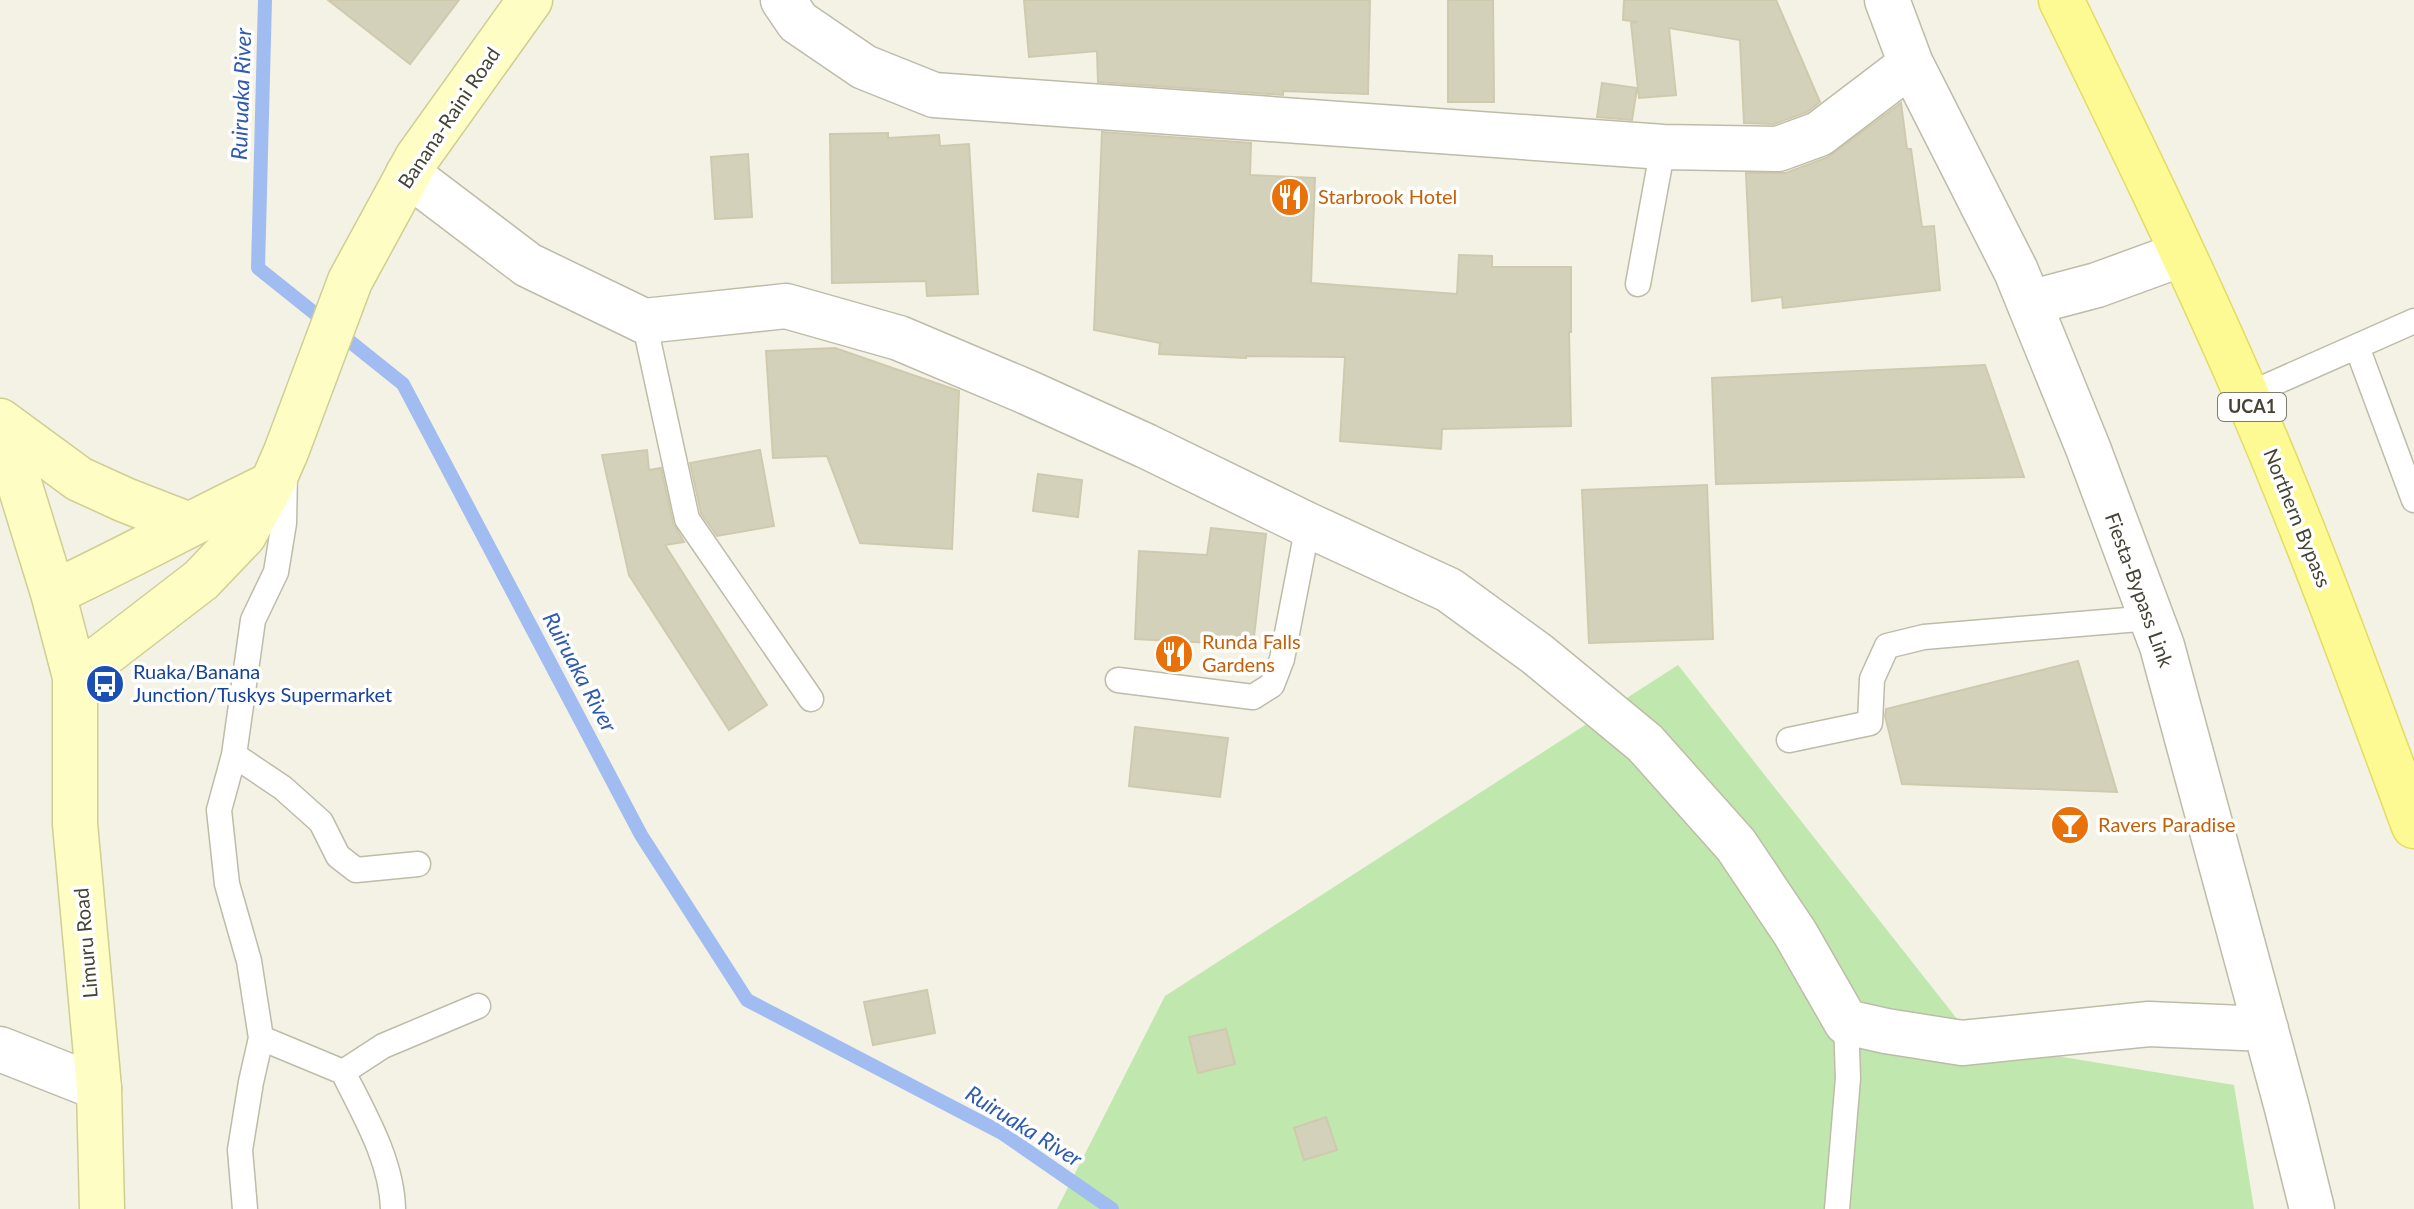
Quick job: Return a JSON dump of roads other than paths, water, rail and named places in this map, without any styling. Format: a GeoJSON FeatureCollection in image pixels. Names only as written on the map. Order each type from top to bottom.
{"type":"FeatureCollection","features":[{"type":"Feature","properties":{"kind":"main road","name":"Banana-Raini Road"},"geometry":{"type":"LineString","coordinates":[[279,468],[350,281],[417,158],[530,0]]}},
{"type":"Feature","properties":{"kind":"main road","name":"Northern Bypass"},"geometry":{"type":"LineString","coordinates":[[2061,0],[2147,176],[2247,395],[2337,617],[2414,826]]}},
{"type":"Feature","properties":{"kind":"main road"},"geometry":{"type":"LineString","coordinates":[[0,421],[79,479],[187,524]]}},
{"type":"Feature","properties":{"kind":"main road","name":"Limuru Road"},"geometry":{"type":"LineString","coordinates":[[0,421],[53,593],[75,677],[75,824],[99,1088],[102,1209]]}},
{"type":"Feature","properties":{"kind":"main road"},"geometry":{"type":"LineString","coordinates":[[53,593],[187,524],[279,468]]}},
{"type":"Feature","properties":{"kind":"main road"},"geometry":{"type":"LineString","coordinates":[[75,677],[201,580],[244,535],[279,468]]}},
{"type":"Feature","properties":{"kind":"street"},"geometry":{"type":"LineString","coordinates":[[783,0],[798,22],[864,67],[934,95],[1663,147],[1778,149],[1819,134],[1911,64]]}},
{"type":"Feature","properties":{"kind":"street","name":"Fiesta-Bypass Link"},"geometry":{"type":"LineString","coordinates":[[1887,0],[1911,64],[2016,271],[2088,448],[2162,646],[2312,1209]]}},
{"type":"Feature","properties":{"kind":"street"},"geometry":{"type":"LineString","coordinates":[[408,174],[528,265],[644,321],[786,306],[899,338],[1081,416],[1449,590],[1537,654],[1645,743],[1736,845],[1795,933],[1846,1022],[1962,1043],[2149,1024],[2266,1029]]}},
{"type":"Feature","properties":{"kind":"street"},"geometry":{"type":"LineString","coordinates":[[2029,303],[2097,285],[2182,254]]}},
{"type":"Feature","properties":{"kind":"street"},"geometry":{"type":"LineString","coordinates":[[0,1049],[99,1088]]}},
{"type":"Feature","properties":{"kind":"lane"},"geometry":{"type":"LineString","coordinates":[[1638,284],[1663,147]]}},
{"type":"Feature","properties":{"kind":"lane"},"geometry":{"type":"LineString","coordinates":[[644,321],[687,519],[811,699]]}},
{"type":"Feature","properties":{"kind":"lane"},"geometry":{"type":"LineString","coordinates":[[2247,395],[2414,321]]}},
{"type":"Feature","properties":{"kind":"lane"},"geometry":{"type":"LineString","coordinates":[[2357,347],[2414,500]]}},
{"type":"Feature","properties":{"kind":"lane"},"geometry":{"type":"LineString","coordinates":[[245,1209],[240,1150],[261,1038],[249,961],[227,884],[219,810],[234,755],[253,620],[276,572],[284,523],[279,468]]}},
{"type":"Feature","properties":{"kind":"lane"},"geometry":{"type":"LineString","coordinates":[[1118,680],[1253,697],[1272,685],[1282,659],[1308,525]]}},
{"type":"Feature","properties":{"kind":"lane"},"geometry":{"type":"LineString","coordinates":[[1789,740],[1870,723],[1872,679],[1887,646],[1924,637],[2151,618]]}},
{"type":"Feature","properties":{"kind":"lane"},"geometry":{"type":"LineString","coordinates":[[234,755],[283,788],[321,822],[338,856],[356,870],[418,864]]}},
{"type":"Feature","properties":{"kind":"lane"},"geometry":{"type":"LineString","coordinates":[[343,1072],[383,1046],[478,1006]]}},
{"type":"Feature","properties":{"kind":"lane"},"geometry":{"type":"LineString","coordinates":[[1837,1209],[1848,1078],[1846,1022]]}},
{"type":"Feature","properties":{"kind":"lane"},"geometry":{"type":"LineString","coordinates":[[261,1038],[343,1072],[377,1141],[392,1193],[393,1209]]}},
{"type":"Feature","properties":{"kind":"waterway","name":"Ruiruaka River"},"geometry":{"type":"LineString","coordinates":[[265,0],[258,268],[403,384],[641,835],[747,1000],[1002,1133],[1112,1209]]}},
{"type":"Feature","properties":{"kind":"place","name":"Starbrook Hotel"},"geometry":{"type":"Point","coordinates":[1290,197]}},
{"type":"Feature","properties":{"kind":"place","name":"Runda Falls Gardens"},"geometry":{"type":"Point","coordinates":[1174,654]}},
{"type":"Feature","properties":{"kind":"place","name":"Ruaka/Banana Junction/Tuskys Supermarket"},"geometry":{"type":"Point","coordinates":[105,684]}},
{"type":"Feature","properties":{"kind":"place","name":"Ravers Paradise"},"geometry":{"type":"Point","coordinates":[2070,825]}}]}
